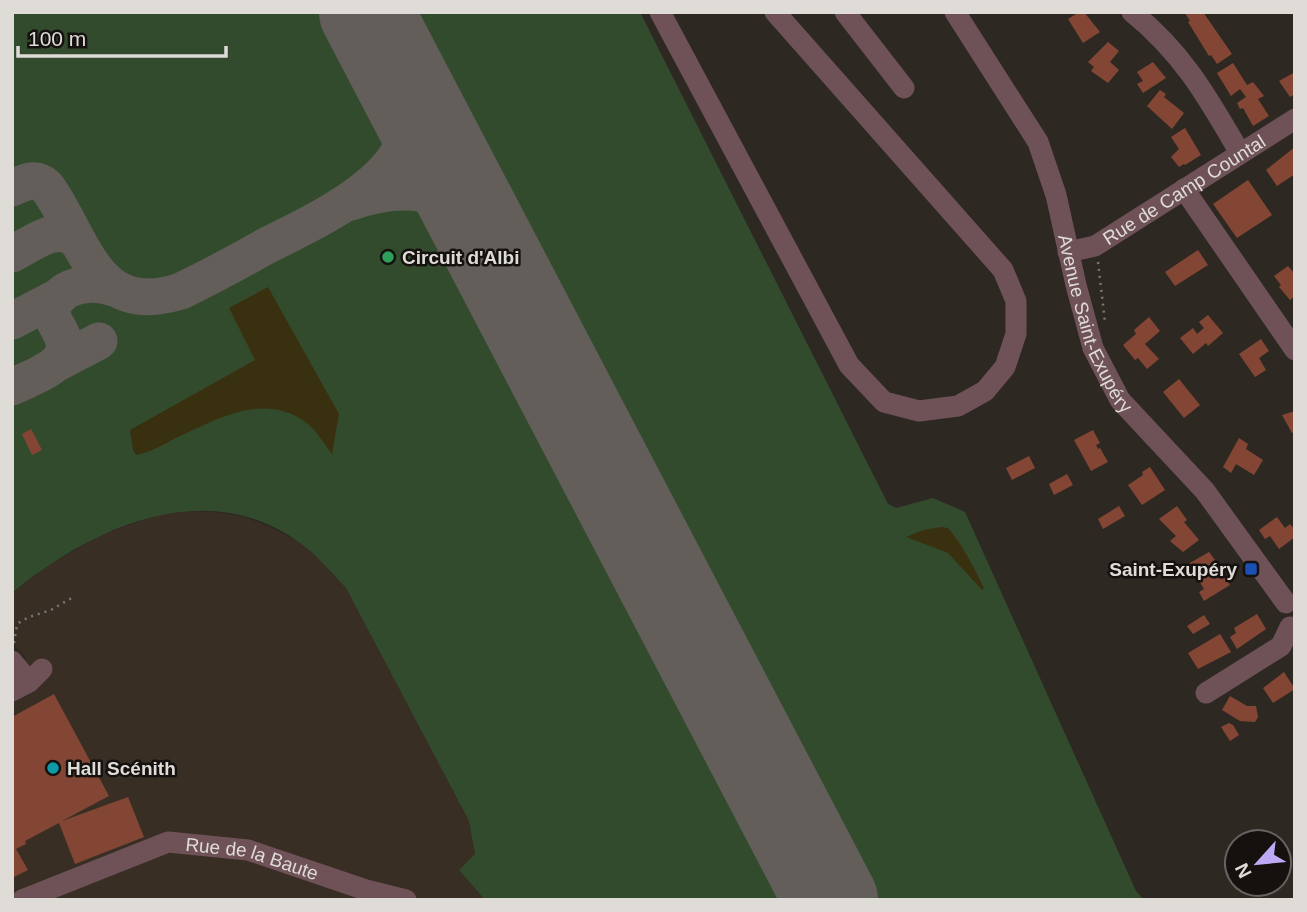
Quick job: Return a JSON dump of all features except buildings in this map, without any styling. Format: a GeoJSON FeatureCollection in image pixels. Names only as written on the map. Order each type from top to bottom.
{"type":"FeatureCollection","features":[{"type":"Feature","properties":{"kind":"street"},"geometry":{"type":"LineString","coordinates":[[660,12],[849,365],[884,402],[919,411],[958,406],[985,391],[1005,366],[1016,334],[1016,301],[1003,270],[775,12]]}},
{"type":"Feature","properties":{"kind":"street"},"geometry":{"type":"LineString","coordinates":[[845,12],[904,88]]}},
{"type":"Feature","properties":{"kind":"street","name":"Avenue Saint-Exupéry"},"geometry":{"type":"LineString","coordinates":[[955,12],[1038,142],[1056,195],[1093,348],[1120,400],[1205,491],[1290,602]]}},
{"type":"Feature","properties":{"kind":"street"},"geometry":{"type":"LineString","coordinates":[[1132,12],[1157,32],[1194,77],[1240,153]]}},
{"type":"Feature","properties":{"kind":"street","name":"Rue de Camp Countal"},"geometry":{"type":"LineString","coordinates":[[1068,251],[1095,246],[1295,119]]}},
{"type":"Feature","properties":{"kind":"street"},"geometry":{"type":"LineString","coordinates":[[1184,189],[1295,350]]}},
{"type":"Feature","properties":{"kind":"street"},"geometry":{"type":"LineString","coordinates":[[1206,693],[1281,646],[1292,627],[1282,616],[1290,602]]}},
{"type":"Feature","properties":{"kind":"street"},"geometry":{"type":"LineString","coordinates":[[12,661],[28,680]]}},
{"type":"Feature","properties":{"kind":"street","name":"Rue de la Baute"},"geometry":{"type":"LineString","coordinates":[[22,900],[168,842],[248,850],[366,890],[406,900]]}},
{"type":"Feature","properties":{"kind":"path"},"geometry":{"type":"LineString","coordinates":[[12,648],[20,622],[51,610],[75,596]]}},
{"type":"Feature","properties":{"kind":"shaded area"},"geometry":{"type":"Polygon","coordinates":[[[188,511],[242,516],[270,527],[299,542],[323,562],[346,588],[469,821],[475,854],[459,870],[485,900],[12,900],[12,666],[26,658],[12,642],[12,593],[49,565],[101,535],[157,515],[188,511]]]}},
{"type":"Feature","properties":{"kind":"green space","name":"Circuit d'Albi"},"geometry":{"type":"Polygon","coordinates":[[[12,12],[640,12],[888,504],[896,508],[933,498],[965,512],[1136,891],[1144,900],[485,900],[459,870],[475,854],[469,821],[346,588],[300,543],[264,523],[226,513],[188,511],[150,518],[113,530],[43,569],[12,593],[12,12]]]}},
{"type":"Feature","properties":{"kind":"sand"},"geometry":{"type":"Polygon","coordinates":[[[268,287],[339,414],[332,454],[304,421],[272,409],[256,409],[223,417],[136,455],[130,430],[255,360],[229,308],[268,287]]]}},
{"type":"Feature","properties":{"kind":"sand"},"geometry":{"type":"Polygon","coordinates":[[[941,527],[948,528],[959,542],[984,588],[982,590],[948,553],[906,537],[941,527]]]}},
{"type":"Feature","properties":{"kind":"taxiway"},"geometry":{"type":"LineString","coordinates":[[12,188],[35,181],[47,187],[83,251],[110,284],[129,294],[152,297],[181,291],[331,212],[375,181],[392,162],[404,142],[409,120],[406,98],[393,64]]}},
{"type":"Feature","properties":{"kind":"taxiway"},"geometry":{"type":"LineString","coordinates":[[351,202],[396,192],[431,195],[453,205],[480,230]]}},
{"type":"Feature","properties":{"kind":"taxiway"},"geometry":{"type":"LineString","coordinates":[[12,254],[52,234],[60,233],[75,239]]}},
{"type":"Feature","properties":{"kind":"taxiway"},"geometry":{"type":"LineString","coordinates":[[12,387],[54,365],[64,351],[64,342],[51,311],[60,295],[76,286],[96,284],[114,288]]}},
{"type":"Feature","properties":{"kind":"taxiway"},"geometry":{"type":"LineString","coordinates":[[12,321],[60,296]]}},
{"type":"Feature","properties":{"kind":"taxiway"},"geometry":{"type":"LineString","coordinates":[[57,363],[99,341]]}},
{"type":"Feature","properties":{"kind":"runway"},"geometry":{"type":"LineString","coordinates":[[366,12],[831,900]]}},
{"type":"Feature","properties":{"kind":"place","name":"Circuit d'Albi"},"geometry":{"type":"Point","coordinates":[388,257]}},
{"type":"Feature","properties":{"kind":"place","name":"Saint-Exupéry"},"geometry":{"type":"Point","coordinates":[1251,569]}},
{"type":"Feature","properties":{"kind":"place","name":"Hall Scénith"},"geometry":{"type":"Point","coordinates":[53,768]}}]}
